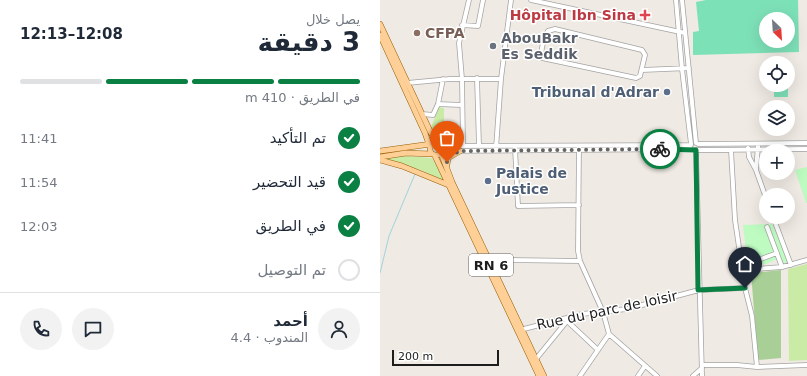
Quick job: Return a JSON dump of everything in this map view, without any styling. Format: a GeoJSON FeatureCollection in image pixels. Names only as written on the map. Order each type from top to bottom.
{"type":"FeatureCollection","features":[{"type":"Feature","properties":{"kind":"main road","name":"RN 6"},"geometry":{"type":"LineString","coordinates":[[380,24],[447,168],[479,243],[490,263],[539,376]]}},
{"type":"Feature","properties":{"kind":"main road","name":"RN 6"},"geometry":{"type":"LineString","coordinates":[[380,35],[425,133],[436,147]]}},
{"type":"Feature","properties":{"kind":"main road"},"geometry":{"type":"LineString","coordinates":[[417,145],[424,141],[425,133]]}},
{"type":"Feature","properties":{"kind":"main road"},"geometry":{"type":"LineString","coordinates":[[380,150],[417,145],[436,147]]}},
{"type":"Feature","properties":{"kind":"main road"},"geometry":{"type":"LineString","coordinates":[[433,155],[436,147]]}},
{"type":"Feature","properties":{"kind":"main road"},"geometry":{"type":"LineString","coordinates":[[433,155],[436,147]]}},
{"type":"Feature","properties":{"kind":"main road"},"geometry":{"type":"LineString","coordinates":[[447,168],[448,158],[461,149]]}},
{"type":"Feature","properties":{"kind":"main road"},"geometry":{"type":"LineString","coordinates":[[380,158],[406,153],[433,155]]}},
{"type":"Feature","properties":{"kind":"main road","name":"RN 6"},"geometry":{"type":"LineString","coordinates":[[433,155],[451,186],[520,330],[544,376]]}},
{"type":"Feature","properties":{"kind":"main road"},"geometry":{"type":"LineString","coordinates":[[380,158],[451,186]]}},
{"type":"Feature","properties":{"kind":"street"},"geometry":{"type":"LineString","coordinates":[[461,149],[462,79],[459,55],[462,25],[469,0]]}},
{"type":"Feature","properties":{"kind":"street"},"geometry":{"type":"LineString","coordinates":[[462,25],[478,26],[483,0]]}},
{"type":"Feature","properties":{"kind":"street"},"geometry":{"type":"LineString","coordinates":[[496,148],[501,79],[511,0]]}},
{"type":"Feature","properties":{"kind":"street"},"geometry":{"type":"LineString","coordinates":[[531,0],[685,33]]}},
{"type":"Feature","properties":{"kind":"street"},"geometry":{"type":"LineString","coordinates":[[676,0],[683,83],[693,148],[702,376]]}},
{"type":"Feature","properties":{"kind":"street"},"geometry":{"type":"LineString","coordinates":[[682,0],[697,144]]}},
{"type":"Feature","properties":{"kind":"street"},"geometry":{"type":"LineString","coordinates":[[554,29],[640,49],[644,51],[645,55],[642,70],[640,76],[636,78],[544,59],[541,55],[545,36],[548,31],[554,29]]}},
{"type":"Feature","properties":{"kind":"street"},"geometry":{"type":"LineString","coordinates":[[642,70],[689,68]]}},
{"type":"Feature","properties":{"kind":"street"},"geometry":{"type":"LineString","coordinates":[[477,78],[479,146]]}},
{"type":"Feature","properties":{"kind":"street"},"geometry":{"type":"LineString","coordinates":[[407,83],[443,79],[501,79]]}},
{"type":"Feature","properties":{"kind":"street"},"geometry":{"type":"LineString","coordinates":[[422,114],[432,116],[438,104],[443,79]]}},
{"type":"Feature","properties":{"kind":"street"},"geometry":{"type":"LineString","coordinates":[[683,83],[690,82]]}},
{"type":"Feature","properties":{"kind":"street"},"geometry":{"type":"LineString","coordinates":[[438,104],[461,105]]}},
{"type":"Feature","properties":{"kind":"street"},"geometry":{"type":"LineString","coordinates":[[693,148],[697,144],[807,143]]}},
{"type":"Feature","properties":{"kind":"street"},"geometry":{"type":"LineString","coordinates":[[713,144],[713,150]]}},
{"type":"Feature","properties":{"kind":"street"},"geometry":{"type":"LineString","coordinates":[[748,144],[749,157],[756,170],[762,188]]}},
{"type":"Feature","properties":{"kind":"street"},"geometry":{"type":"LineString","coordinates":[[756,170],[758,144]]}},
{"type":"Feature","properties":{"kind":"street"},"geometry":{"type":"LineString","coordinates":[[461,149],[479,146],[496,148]]}},
{"type":"Feature","properties":{"kind":"street"},"geometry":{"type":"LineString","coordinates":[[436,147],[461,149],[807,149]]}},
{"type":"Feature","properties":{"kind":"street"},"geometry":{"type":"LineString","coordinates":[[515,148],[518,206],[579,205]]}},
{"type":"Feature","properties":{"kind":"street"},"geometry":{"type":"LineString","coordinates":[[579,148],[578,251],[580,261],[603,312],[610,334],[656,376]]}},
{"type":"Feature","properties":{"kind":"street"},"geometry":{"type":"LineString","coordinates":[[731,150],[735,220],[745,288],[752,316],[757,367]]}},
{"type":"Feature","properties":{"kind":"street"},"geometry":{"type":"LineString","coordinates":[[776,224],[791,265]]}},
{"type":"Feature","properties":{"kind":"street"},"geometry":{"type":"LineString","coordinates":[[767,227],[782,267]]}},
{"type":"Feature","properties":{"kind":"street"},"geometry":{"type":"LineString","coordinates":[[761,259],[777,253]]}},
{"type":"Feature","properties":{"kind":"street"},"geometry":{"type":"LineString","coordinates":[[490,263],[509,260],[580,261]]}},
{"type":"Feature","properties":{"kind":"street"},"geometry":{"type":"LineString","coordinates":[[743,270],[782,267],[807,260]]}},
{"type":"Feature","properties":{"kind":"street","name":"Rue du parc de loisir"},"geometry":{"type":"LineString","coordinates":[[520,330],[603,312],[627,309],[698,290],[745,288]]}},
{"type":"Feature","properties":{"kind":"street"},"geometry":{"type":"LineString","coordinates":[[536,359],[566,320],[598,350]]}},
{"type":"Feature","properties":{"kind":"street"},"geometry":{"type":"LineString","coordinates":[[580,376],[610,334]]}},
{"type":"Feature","properties":{"kind":"street"},"geometry":{"type":"LineString","coordinates":[[693,376],[702,367],[737,365],[757,367],[807,365]]}},
{"type":"Feature","properties":{"kind":"street"},"geometry":{"type":"LineString","coordinates":[[638,376],[645,366]]}},
{"type":"Feature","properties":{"kind":"green space"},"geometry":{"type":"Polygon","coordinates":[[[706,0],[798,0],[799,52],[693,55],[693,32],[699,31],[696,2],[706,0]]]}},
{"type":"Feature","properties":{"kind":"green space"},"geometry":{"type":"Polygon","coordinates":[[[774,92],[788,92],[788,97],[774,97],[774,92]]]}},
{"type":"Feature","properties":{"kind":"green space"},"geometry":{"type":"Polygon","coordinates":[[[439,107],[444,108],[444,139],[440,139],[431,127],[439,107]]]}},
{"type":"Feature","properties":{"kind":"green space"},"geometry":{"type":"Polygon","coordinates":[[[407,156],[432,158],[447,183],[421,170],[380,158],[407,156]]]}},
{"type":"Feature","properties":{"kind":"green space"},"geometry":{"type":"Polygon","coordinates":[[[807,167],[807,203],[806,203],[795,170],[807,167]]]}},
{"type":"Feature","properties":{"kind":"green space"},"geometry":{"type":"Polygon","coordinates":[[[772,224],[789,262],[784,263],[779,258],[766,264],[748,266],[743,225],[772,224]]]}},
{"type":"Feature","properties":{"kind":"green space"},"geometry":{"type":"Polygon","coordinates":[[[807,264],[807,360],[789,361],[788,269],[807,264]]]}},
{"type":"Feature","properties":{"kind":"green space"},"geometry":{"type":"Polygon","coordinates":[[[781,270],[781,358],[758,360],[751,273],[781,270]]]}},
{"type":"Feature","properties":{"kind":"waterway"},"geometry":{"type":"LineString","coordinates":[[380,273],[389,236],[415,174]]}},
{"type":"Feature","properties":{"kind":"way so far"},"geometry":{"type":"LineString","coordinates":[[447,162],[450,156],[460,151],[660,149]]}},
{"type":"Feature","properties":{"kind":"place","name":"Hôpital Ibn Sina"},"geometry":{"type":"Point","coordinates":[645,15]}},
{"type":"Feature","properties":{"kind":"place","name":"CFPA"},"geometry":{"type":"Point","coordinates":[417,33]}},
{"type":"Feature","properties":{"kind":"place","name":"AbouBakr Es Seddik"},"geometry":{"type":"Point","coordinates":[493,46]}},
{"type":"Feature","properties":{"kind":"place","name":"Tribunal d'Adrar"},"geometry":{"type":"Point","coordinates":[667,92]}},
{"type":"Feature","properties":{"kind":"place","name":"Palais de Justice"},"geometry":{"type":"Point","coordinates":[488,181]}},
{"type":"Feature","properties":{"kind":"route"},"geometry":{"type":"LineString","coordinates":[[660,149],[696,150],[698,290],[745,288]]}}]}
